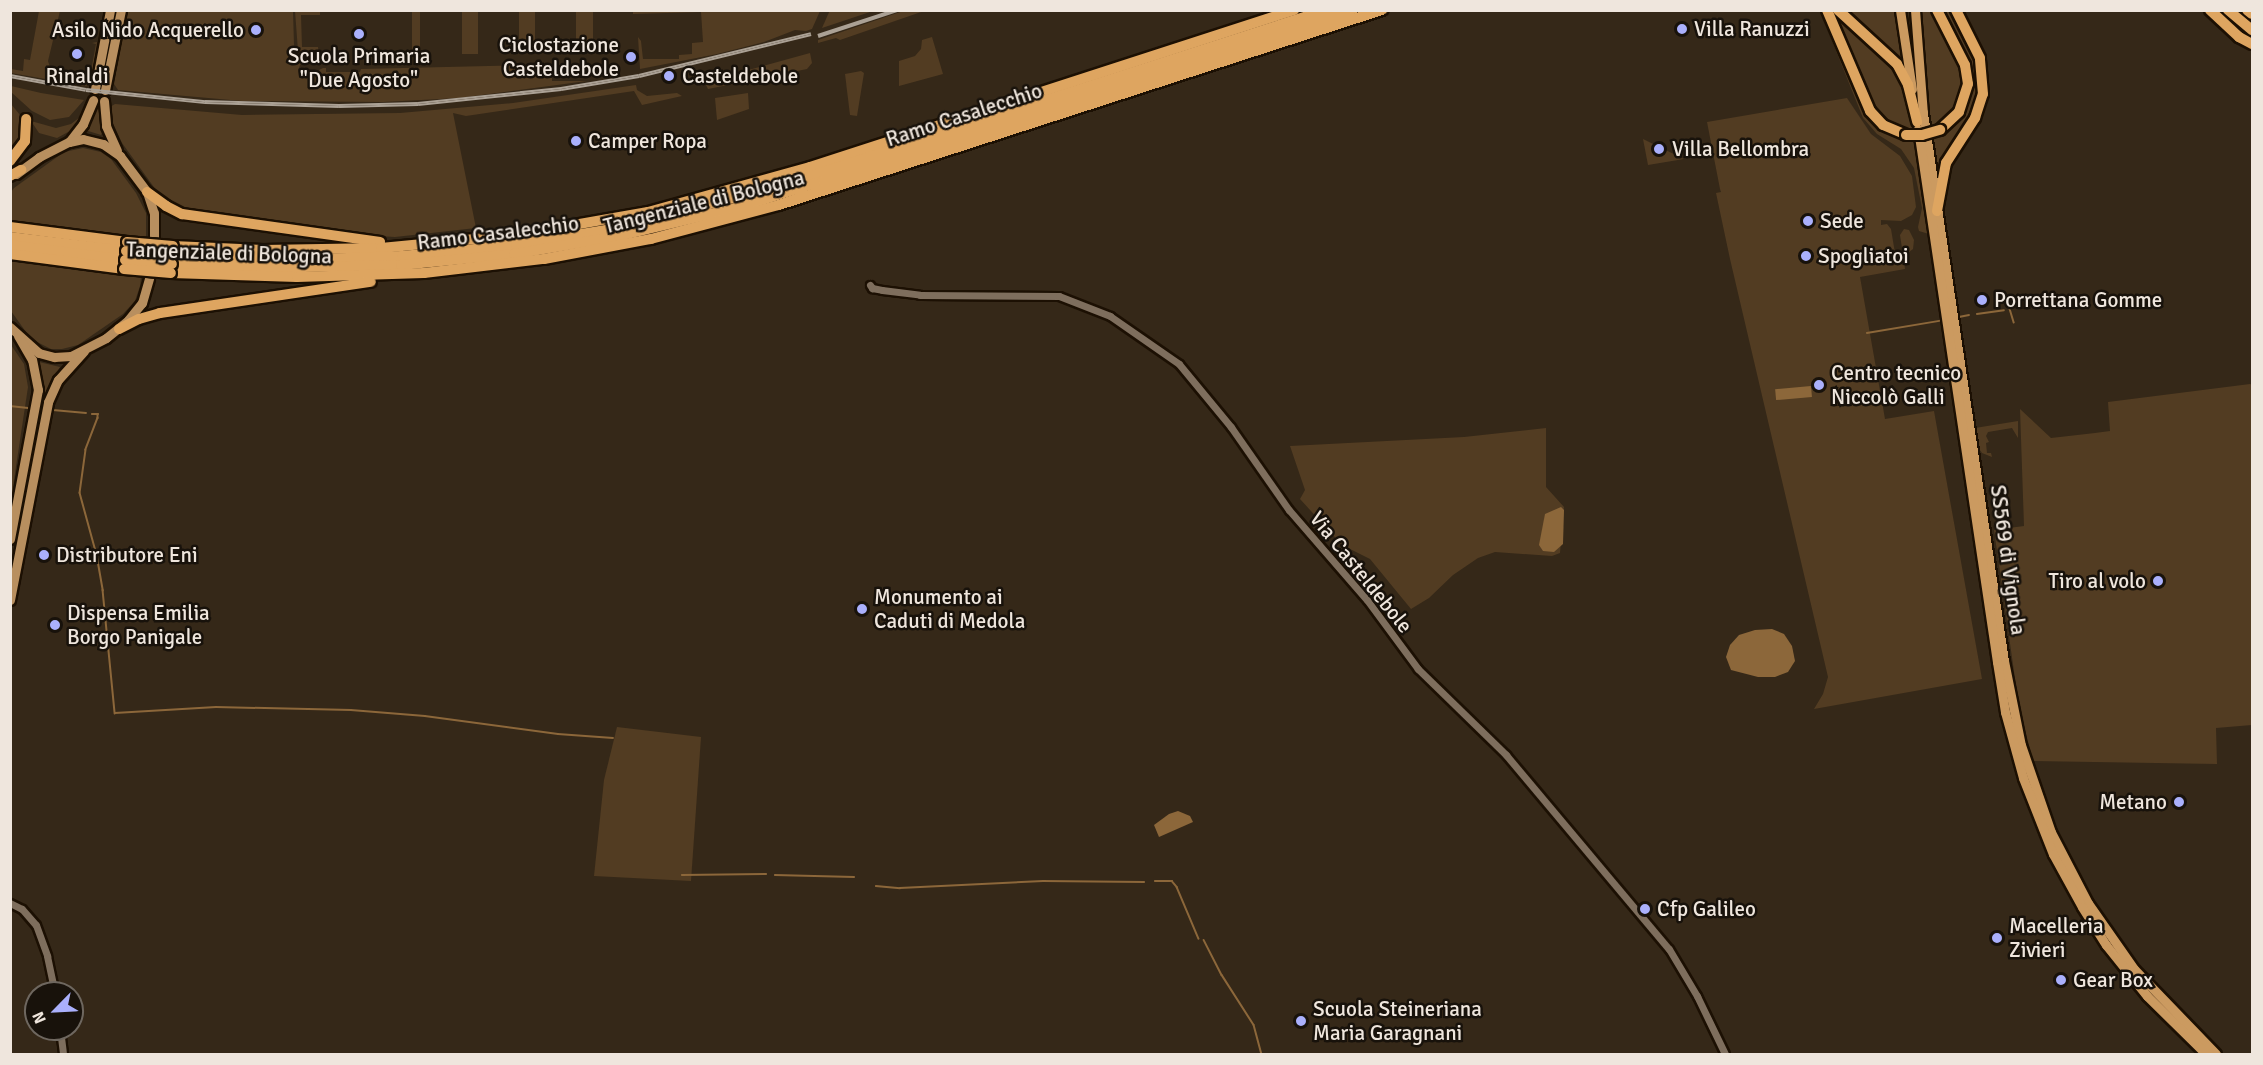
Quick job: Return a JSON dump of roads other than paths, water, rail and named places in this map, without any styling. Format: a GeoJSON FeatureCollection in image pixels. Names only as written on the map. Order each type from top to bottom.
{"type":"FeatureCollection","features":[{"type":"Feature","properties":{"kind":"highway","name":"Tangenziale di Bologna"},"geometry":{"type":"LineString","coordinates":[[172,260],[234,250],[339,250],[488,239],[592,223],[711,196],[1294,10]]}},
{"type":"Feature","properties":{"kind":"highway","name":"Ramo Casalecchio"},"geometry":{"type":"LineString","coordinates":[[172,260],[392,257],[489,249],[612,229],[773,188],[1326,10]]}},
{"type":"Feature","properties":{"kind":"highway","name":"Ramo Casalecchio"},"geometry":{"type":"LineString","coordinates":[[10,245],[256,268],[401,265],[514,254],[619,236],[736,208],[812,185],[1353,10]]}},
{"type":"Feature","properties":{"kind":"highway","name":"Tangenziale di Bologna"},"geometry":{"type":"LineString","coordinates":[[10,255],[125,255],[297,278],[424,273],[544,259],[651,239],[728,220],[1382,10]]}},
{"type":"Feature","properties":{"kind":"highway"},"geometry":{"type":"LineString","coordinates":[[1827,10],[1870,111],[1883,125],[1906,135],[1922,135],[1940,130],[1959,112],[1968,84],[1965,64],[1937,10]]}},
{"type":"Feature","properties":{"kind":"highway"},"geometry":{"type":"LineString","coordinates":[[1838,10],[1898,64],[1908,85],[1917,122]]}},
{"type":"Feature","properties":{"kind":"highway","name":"SS569 di Vignola"},"geometry":{"type":"LineString","coordinates":[[1900,10],[2004,661],[2021,746],[2043,811],[2073,878],[2148,991],[2206,1054]]}},
{"type":"Feature","properties":{"kind":"highway","name":"SS569 di Vignola"},"geometry":{"type":"LineString","coordinates":[[1915,10],[1920,90],[1937,211],[1936,226]]}},
{"type":"Feature","properties":{"kind":"highway"},"geometry":{"type":"LineString","coordinates":[[1937,211],[1946,164],[1975,118],[1983,94],[1980,58],[1956,10]]}},
{"type":"Feature","properties":{"kind":"highway"},"geometry":{"type":"LineString","coordinates":[[2210,10],[2240,38],[2253,45]]}},
{"type":"Feature","properties":{"kind":"highway"},"geometry":{"type":"LineString","coordinates":[[2228,10],[2253,30]]}},
{"type":"Feature","properties":{"kind":"highway"},"geometry":{"type":"LineString","coordinates":[[2247,10],[2253,14]]}},
{"type":"Feature","properties":{"kind":"highway"},"geometry":{"type":"LineString","coordinates":[[10,161],[25,141],[26,119]]}},
{"type":"Feature","properties":{"kind":"highway"},"geometry":{"type":"LineString","coordinates":[[10,178],[21,170]]}},
{"type":"Feature","properties":{"kind":"highway"},"geometry":{"type":"LineString","coordinates":[[147,192],[182,214],[357,240],[388,243],[488,239]]}},
{"type":"Feature","properties":{"kind":"highway","name":"Tangenziale di Bologna"},"geometry":{"type":"LineString","coordinates":[[10,227],[125,255]]}},
{"type":"Feature","properties":{"kind":"highway","name":"Ramo Casalecchio"},"geometry":{"type":"LineString","coordinates":[[10,237],[125,255]]}},
{"type":"Feature","properties":{"kind":"highway"},"geometry":{"type":"LineString","coordinates":[[119,329],[139,319],[160,314],[424,273]]}},
{"type":"Feature","properties":{"kind":"highway","name":"SS569 di Vignola"},"geometry":{"type":"LineString","coordinates":[[2148,991],[2216,1054]]}},
{"type":"Feature","properties":{"kind":"main road"},"geometry":{"type":"LineString","coordinates":[[110,10],[100,90],[121,10]]}},
{"type":"Feature","properties":{"kind":"main road"},"geometry":{"type":"LineString","coordinates":[[69,142],[86,119],[93,100]]}},
{"type":"Feature","properties":{"kind":"main road"},"geometry":{"type":"LineString","coordinates":[[104,101],[106,126],[120,156],[147,192],[154,213],[154,239]]}},
{"type":"Feature","properties":{"kind":"main road"},"geometry":{"type":"LineString","coordinates":[[21,170],[69,142],[82,140],[96,141],[120,156]]}},
{"type":"Feature","properties":{"kind":"main road"},"geometry":{"type":"LineString","coordinates":[[10,327],[34,351],[49,356],[65,357],[84,351],[119,329],[138,310],[149,278]]}},
{"type":"Feature","properties":{"kind":"main road"},"geometry":{"type":"LineString","coordinates":[[10,539],[38,390],[32,360],[18,336]]}},
{"type":"Feature","properties":{"kind":"main road"},"geometry":{"type":"LineString","coordinates":[[10,600],[48,402],[63,374],[84,351]]}},
{"type":"Feature","properties":{"kind":"street","name":"Via Casteldebole"},"geometry":{"type":"LineString","coordinates":[[870,285],[872,288],[882,290],[920,295],[1059,296],[1110,316],[1179,364],[1231,427],[1289,510],[1367,600],[1418,669],[1506,755],[1662,941],[1697,996],[1725,1054]]}},
{"type":"Feature","properties":{"kind":"street"},"geometry":{"type":"LineString","coordinates":[[10,903],[22,909],[36,925],[47,956],[52,981]]}},
{"type":"Feature","properties":{"kind":"waterway"},"geometry":{"type":"LineString","coordinates":[[2010,309],[2014,322]]}},
{"type":"Feature","properties":{"kind":"waterway"},"geometry":{"type":"LineString","coordinates":[[1977,314],[2004,310]]}},
{"type":"Feature","properties":{"kind":"waterway"},"geometry":{"type":"LineString","coordinates":[[1959,317],[1969,315]]}},
{"type":"Feature","properties":{"kind":"waterway"},"geometry":{"type":"LineString","coordinates":[[1867,333],[1939,321]]}},
{"type":"Feature","properties":{"kind":"waterway"},"geometry":{"type":"LineString","coordinates":[[10,406],[28,408]]}},
{"type":"Feature","properties":{"kind":"waterway"},"geometry":{"type":"LineString","coordinates":[[53,410],[86,413]]}},
{"type":"Feature","properties":{"kind":"waterway"},"geometry":{"type":"LineString","coordinates":[[92,414],[98,414],[98,418],[86,450],[80,493],[97,555],[103,590],[115,713],[216,707],[351,710],[425,716],[558,734],[613,738]]}},
{"type":"Feature","properties":{"kind":"waterway"},"geometry":{"type":"LineString","coordinates":[[682,875],[766,874]]}},
{"type":"Feature","properties":{"kind":"waterway"},"geometry":{"type":"LineString","coordinates":[[775,875],[854,877]]}},
{"type":"Feature","properties":{"kind":"waterway"},"geometry":{"type":"LineString","coordinates":[[876,886],[900,888],[1043,881],[1144,882]]}},
{"type":"Feature","properties":{"kind":"waterway"},"geometry":{"type":"LineString","coordinates":[[1155,881],[1172,881],[1177,887],[1199,939]]}},
{"type":"Feature","properties":{"kind":"waterway"},"geometry":{"type":"LineString","coordinates":[[1204,940],[1222,975],[1254,1025],[1262,1054]]}},
{"type":"Feature","properties":{"kind":"railway"},"geometry":{"type":"LineString","coordinates":[[818,36],[897,10]]}},
{"type":"Feature","properties":{"kind":"railway"},"geometry":{"type":"LineString","coordinates":[[10,76],[86,90],[205,102],[339,106],[418,104],[561,89],[639,76],[811,34]]}},
{"type":"Feature","properties":{"kind":"place","name":"Villa Ranuzzi"},"geometry":{"type":"Point","coordinates":[1682,29]}},
{"type":"Feature","properties":{"kind":"place","name":"Asilo Nido Acquerello"},"geometry":{"type":"Point","coordinates":[256,30]}},
{"type":"Feature","properties":{"kind":"place","name":"Scuola Primaria \"Due Agosto\""},"geometry":{"type":"Point","coordinates":[359,34]}},
{"type":"Feature","properties":{"kind":"place","name":"Rinaldi"},"geometry":{"type":"Point","coordinates":[77,54]}},
{"type":"Feature","properties":{"kind":"place","name":"Ciclostazione Casteldebole"},"geometry":{"type":"Point","coordinates":[631,57]}},
{"type":"Feature","properties":{"kind":"place","name":"Casteldebole"},"geometry":{"type":"Point","coordinates":[669,76]}},
{"type":"Feature","properties":{"kind":"place","name":"Camper Ropa"},"geometry":{"type":"Point","coordinates":[576,141]}},
{"type":"Feature","properties":{"kind":"place","name":"Villa Bellombra"},"geometry":{"type":"Point","coordinates":[1659,149]}},
{"type":"Feature","properties":{"kind":"place","name":"Sede"},"geometry":{"type":"Point","coordinates":[1808,221]}},
{"type":"Feature","properties":{"kind":"place","name":"Spogliatoi"},"geometry":{"type":"Point","coordinates":[1806,256]}},
{"type":"Feature","properties":{"kind":"place","name":"Porrettana Gomme"},"geometry":{"type":"Point","coordinates":[1982,300]}},
{"type":"Feature","properties":{"kind":"place","name":"Centro tecnico Niccolò Galli"},"geometry":{"type":"Point","coordinates":[1819,385]}},
{"type":"Feature","properties":{"kind":"place","name":"Distributore Eni"},"geometry":{"type":"Point","coordinates":[44,555]}},
{"type":"Feature","properties":{"kind":"place","name":"Tiro al volo"},"geometry":{"type":"Point","coordinates":[2158,581]}},
{"type":"Feature","properties":{"kind":"place","name":"Monumento ai Caduti di Medola"},"geometry":{"type":"Point","coordinates":[862,609]}},
{"type":"Feature","properties":{"kind":"place","name":"Dispensa Emilia Borgo Panigale"},"geometry":{"type":"Point","coordinates":[55,625]}},
{"type":"Feature","properties":{"kind":"place","name":"Metano"},"geometry":{"type":"Point","coordinates":[2179,802]}},
{"type":"Feature","properties":{"kind":"place","name":"Cfp Galileo"},"geometry":{"type":"Point","coordinates":[1645,909]}},
{"type":"Feature","properties":{"kind":"place","name":"Macelleria Zivieri"},"geometry":{"type":"Point","coordinates":[1997,938]}},
{"type":"Feature","properties":{"kind":"place","name":"Gear Box"},"geometry":{"type":"Point","coordinates":[2061,980]}},
{"type":"Feature","properties":{"kind":"place","name":"Scuola Steineriana Maria Garagnani"},"geometry":{"type":"Point","coordinates":[1301,1021]}}]}
